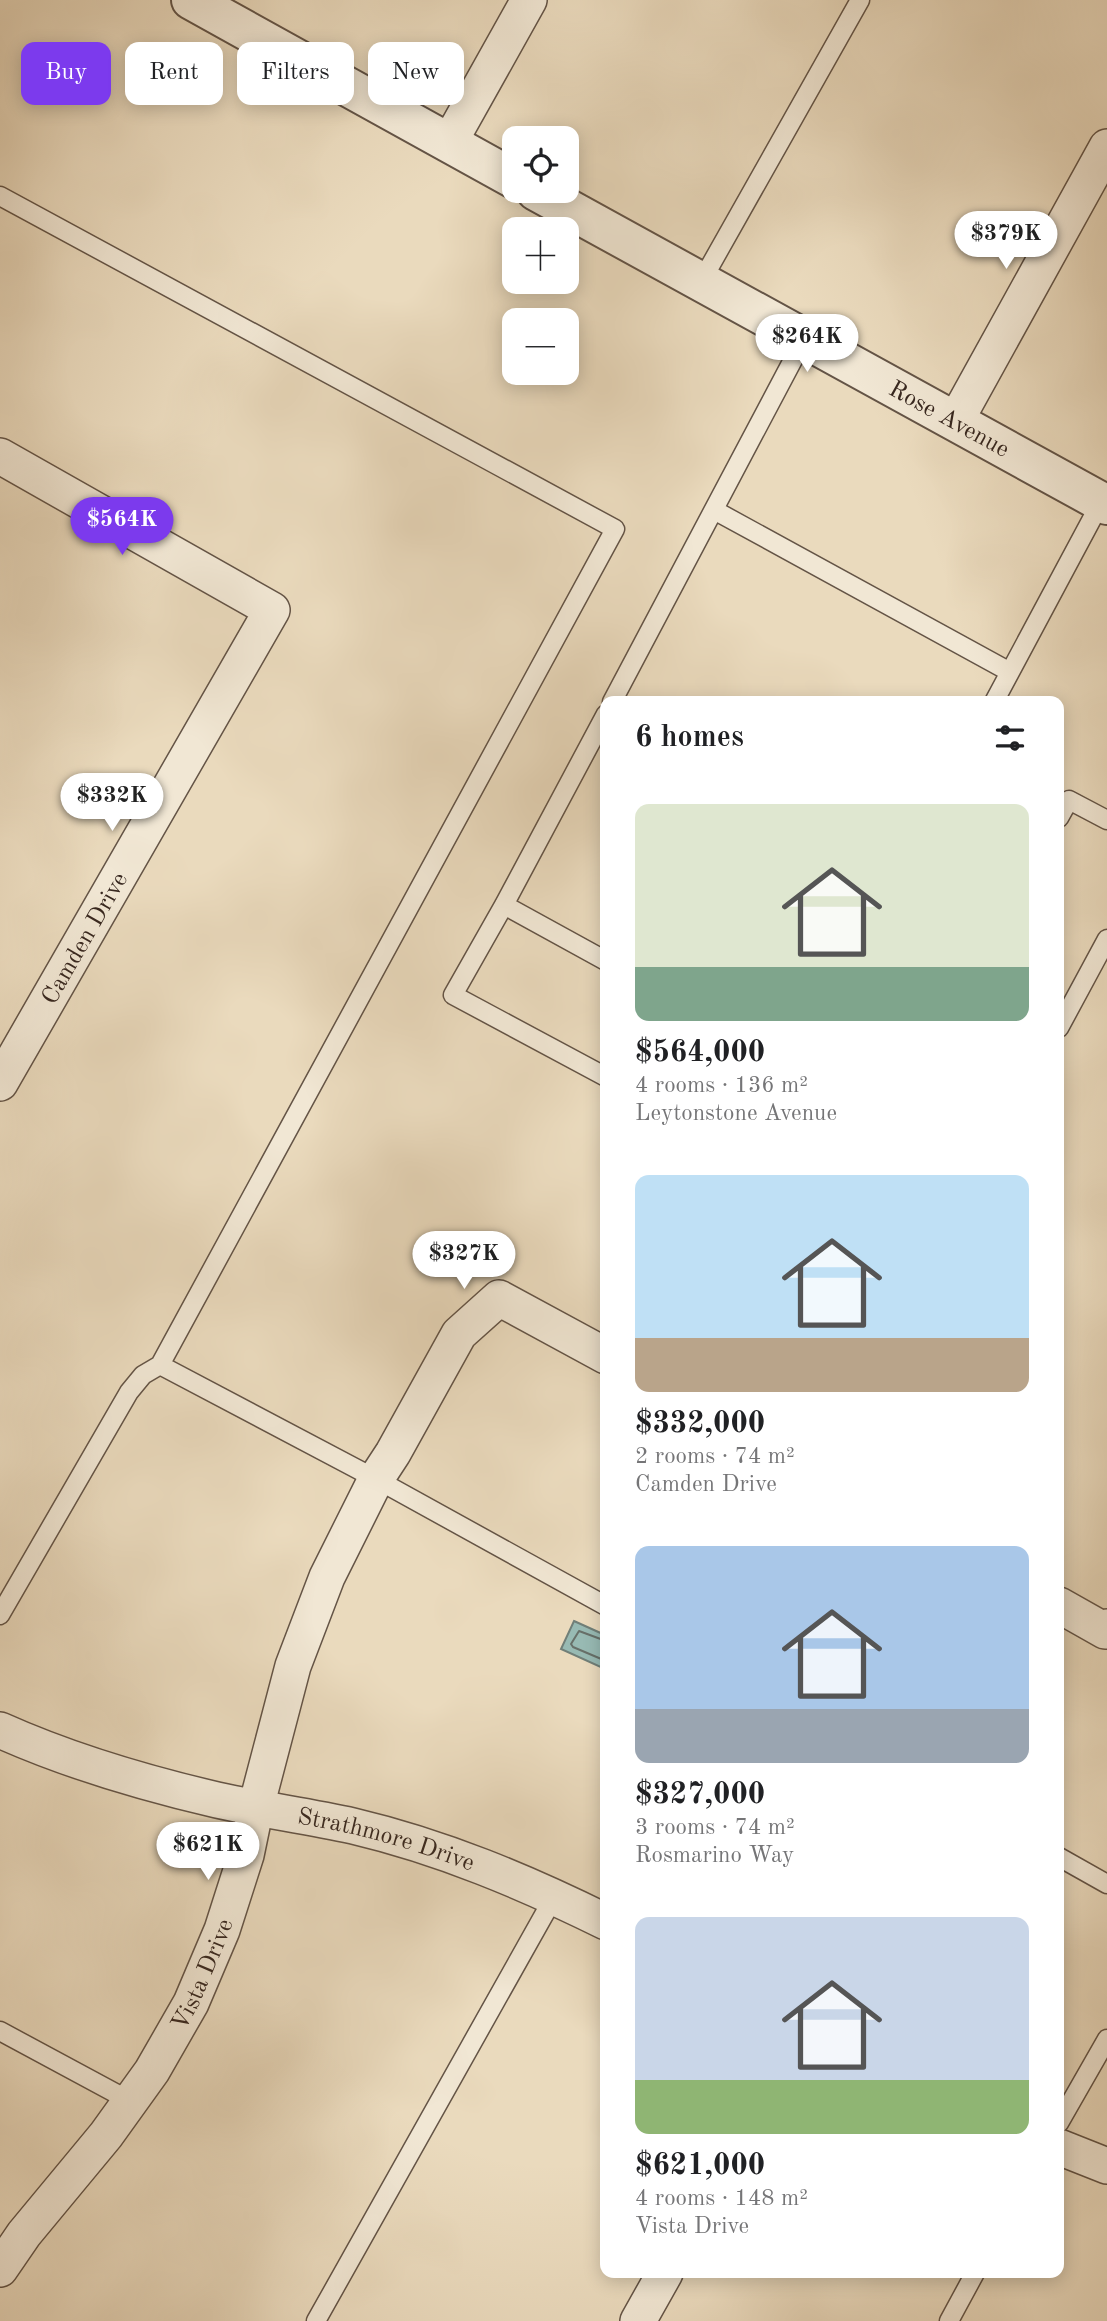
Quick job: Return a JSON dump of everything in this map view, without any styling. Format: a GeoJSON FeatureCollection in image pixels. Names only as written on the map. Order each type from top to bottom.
{"type":"FeatureCollection","features":[{"type":"Feature","properties":{"kind":"street"},"geometry":{"type":"LineString","coordinates":[[191,0],[502,172]]}},
{"type":"Feature","properties":{"kind":"street"},"geometry":{"type":"LineString","coordinates":[[449,143],[529,0]]}},
{"type":"Feature","properties":{"kind":"street"},"geometry":{"type":"LineString","coordinates":[[955,422],[1107,147]]}},
{"type":"Feature","properties":{"kind":"street","name":"Rose Avenue"},"geometry":{"type":"LineString","coordinates":[[558,203],[1104,504]]}},
{"type":"Feature","properties":{"kind":"street","name":"Camden Drive"},"geometry":{"type":"LineString","coordinates":[[0,456],[272,610],[0,1083]]}},
{"type":"Feature","properties":{"kind":"street","name":"Vista Drive"},"geometry":{"type":"LineString","coordinates":[[0,2269],[24,2234],[106,2135],[152,2071],[191,2003],[222,1930],[246,1855],[293,1666],[327,1577],[376,1479],[459,1334],[499,1298],[600,1353]]}},
{"type":"Feature","properties":{"kind":"street"},"geometry":{"type":"LineString","coordinates":[[1064,1608],[1106,1629]]}},
{"type":"Feature","properties":{"kind":"street","name":"Strathmore Drive"},"geometry":{"type":"LineString","coordinates":[[0,1730],[105,1769],[217,1800],[354,1826],[442,1852],[527,1884],[600,1919]]}},
{"type":"Feature","properties":{"kind":"street"},"geometry":{"type":"LineString","coordinates":[[1064,2149],[1107,2166]]}},
{"type":"Feature","properties":{"kind":"street"},"geometry":{"type":"LineString","coordinates":[[638,2321],[662,2278]]}},
{"type":"Feature","properties":{"kind":"lane"},"geometry":{"type":"LineString","coordinates":[[701,282],[860,0]]}},
{"type":"Feature","properties":{"kind":"lane"},"geometry":{"type":"LineString","coordinates":[[0,196],[615,529],[160,1365],[143,1375],[129,1392],[0,1615]]}},
{"type":"Feature","properties":{"kind":"lane"},"geometry":{"type":"LineString","coordinates":[[615,696],[804,339]]}},
{"type":"Feature","properties":{"kind":"lane"},"geometry":{"type":"LineString","coordinates":[[997,696],[1104,504]]}},
{"type":"Feature","properties":{"kind":"lane"},"geometry":{"type":"LineString","coordinates":[[714,510],[1010,672]]}},
{"type":"Feature","properties":{"kind":"lane"},"geometry":{"type":"LineString","coordinates":[[600,725],[505,905],[453,995],[600,1074]]}},
{"type":"Feature","properties":{"kind":"lane"},"geometry":{"type":"LineString","coordinates":[[1064,809],[1069,800],[1107,820]]}},
{"type":"Feature","properties":{"kind":"lane"},"geometry":{"type":"LineString","coordinates":[[505,905],[600,958]]}},
{"type":"Feature","properties":{"kind":"lane"},"geometry":{"type":"LineString","coordinates":[[1064,1019],[1107,939]]}},
{"type":"Feature","properties":{"kind":"lane"},"geometry":{"type":"LineString","coordinates":[[160,1365],[376,1479],[600,1603]]}},
{"type":"Feature","properties":{"kind":"lane"},"geometry":{"type":"LineString","coordinates":[[1064,1860],[1107,1884]]}},
{"type":"Feature","properties":{"kind":"lane"},"geometry":{"type":"LineString","coordinates":[[316,2321],[554,1897]]}},
{"type":"Feature","properties":{"kind":"lane"},"geometry":{"type":"LineString","coordinates":[[0,2031],[130,2101]]}},
{"type":"Feature","properties":{"kind":"lane"},"geometry":{"type":"LineString","coordinates":[[1064,2114],[1107,2039]]}},
{"type":"Feature","properties":{"kind":"lane"},"geometry":{"type":"LineString","coordinates":[[949,2321],[972,2278]]}},
{"type":"Feature","properties":{"kind":"water"},"geometry":{"type":"Polygon","coordinates":[[[574,1621],[600,1633],[600,1667],[561,1649],[574,1621]]]}}]}
